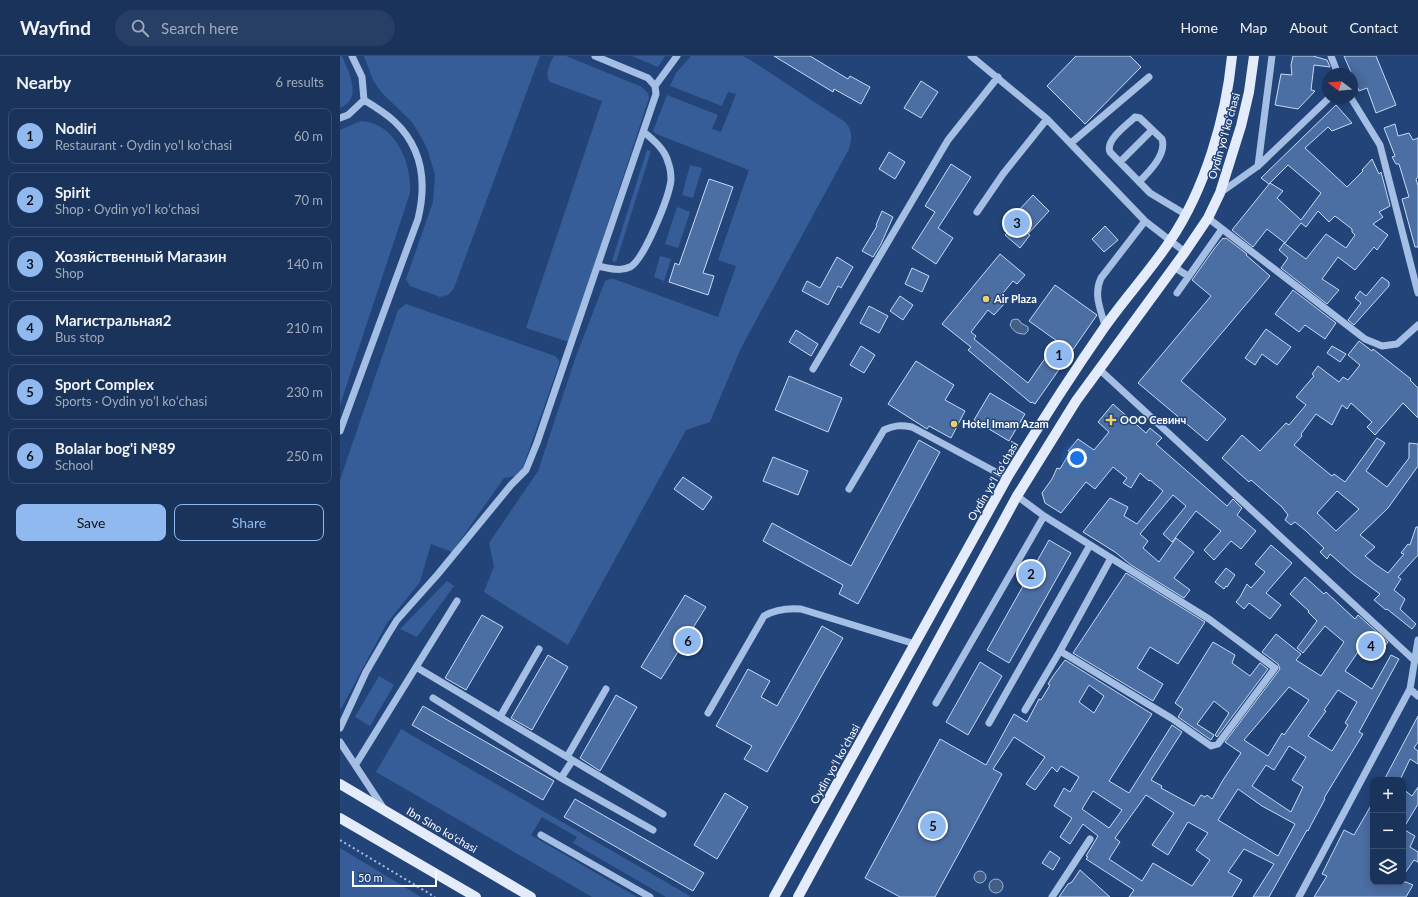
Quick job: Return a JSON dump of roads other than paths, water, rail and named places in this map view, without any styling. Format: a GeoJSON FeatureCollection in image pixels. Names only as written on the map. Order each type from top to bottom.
{"type":"FeatureCollection","features":[{"type":"Feature","properties":{"kind":"main road","name":"Oydin yoʻl koʻchasi"},"geometry":{"type":"LineString","coordinates":[[774,897],[1007,478],[1054,400],[1105,326],[1171,241],[1200,184],[1212,152],[1222,120],[1229,85],[1232,56]]}},
{"type":"Feature","properties":{"kind":"main road","name":"Oydin yoʻl koʻchasi"},"geometry":{"type":"LineString","coordinates":[[798,897],[1017,496],[1072,407],[1208,218],[1220,193],[1241,126],[1249,92],[1254,56]]}},
{"type":"Feature","properties":{"kind":"main road","name":"Ibn Sino ko'chasi"},"geometry":{"type":"LineString","coordinates":[[341,785],[531,897]]}},
{"type":"Feature","properties":{"kind":"main road"},"geometry":{"type":"LineString","coordinates":[[340,818],[476,897]]}},
{"type":"Feature","properties":{"kind":"street"},"geometry":{"type":"LineString","coordinates":[[352,56],[362,77],[364,100]]}},
{"type":"Feature","properties":{"kind":"street"},"geometry":{"type":"LineString","coordinates":[[340,728],[377,651],[397,620],[438,574],[511,485],[526,470],[540,436],[656,97],[655,86],[651,80],[645,76],[595,56]]}},
{"type":"Feature","properties":{"kind":"street"},"geometry":{"type":"LineString","coordinates":[[655,86],[677,56]]}},
{"type":"Feature","properties":{"kind":"street"},"geometry":{"type":"LineString","coordinates":[[971,56],[1047,119],[1146,220],[1185,252]]}},
{"type":"Feature","properties":{"kind":"street"},"geometry":{"type":"LineString","coordinates":[[1258,166],[1272,56]]}},
{"type":"Feature","properties":{"kind":"street"},"geometry":{"type":"LineString","coordinates":[[1330,56],[1335,68]]}},
{"type":"Feature","properties":{"kind":"street"},"geometry":{"type":"LineString","coordinates":[[813,369],[948,140],[998,77]]}},
{"type":"Feature","properties":{"kind":"street"},"geometry":{"type":"LineString","coordinates":[[1072,143],[1149,77]]}},
{"type":"Feature","properties":{"kind":"street"},"geometry":{"type":"LineString","coordinates":[[340,118],[348,115],[364,100]]}},
{"type":"Feature","properties":{"kind":"street"},"geometry":{"type":"LineString","coordinates":[[340,431],[418,219],[422,203],[423,186],[421,170],[416,153],[407,136],[395,122],[364,100]]}},
{"type":"Feature","properties":{"kind":"street"},"geometry":{"type":"LineString","coordinates":[[1220,193],[1258,166],[1323,104]]}},
{"type":"Feature","properties":{"kind":"street"},"geometry":{"type":"LineString","coordinates":[[1355,104],[1380,145],[1418,293]]}},
{"type":"Feature","properties":{"kind":"street"},"geometry":{"type":"LineString","coordinates":[[1140,182],[1162,152],[1163,144],[1162,139],[1140,118],[1135,117],[1114,137],[1110,143],[1110,152],[1150,193],[1185,214]]}},
{"type":"Feature","properties":{"kind":"street"},"geometry":{"type":"LineString","coordinates":[[977,212],[1003,174],[1047,119]]}},
{"type":"Feature","properties":{"kind":"street"},"geometry":{"type":"LineString","coordinates":[[1120,162],[1152,130]]}},
{"type":"Feature","properties":{"kind":"street"},"geometry":{"type":"LineString","coordinates":[[598,266],[623,270],[632,267],[643,253],[658,221],[671,180],[668,162],[660,146],[644,132]]}},
{"type":"Feature","properties":{"kind":"street"},"geometry":{"type":"LineString","coordinates":[[1208,218],[1365,339],[1382,346],[1397,344],[1418,325]]}},
{"type":"Feature","properties":{"kind":"street"},"geometry":{"type":"LineString","coordinates":[[1105,326],[1097,295],[1097,286],[1100,278],[1146,220]]}},
{"type":"Feature","properties":{"kind":"street"},"geometry":{"type":"LineString","coordinates":[[1177,293],[1222,229]]}},
{"type":"Feature","properties":{"kind":"street"},"geometry":{"type":"LineString","coordinates":[[1174,267],[1188,276]]}},
{"type":"Feature","properties":{"kind":"street"},"geometry":{"type":"LineString","coordinates":[[1099,369],[1414,660]]}},
{"type":"Feature","properties":{"kind":"street"},"geometry":{"type":"LineString","coordinates":[[849,489],[884,430],[893,426],[903,425],[912,427],[1007,478]]}},
{"type":"Feature","properties":{"kind":"street"},"geometry":{"type":"LineString","coordinates":[[1017,496],[1044,516],[1209,619],[1275,668],[1218,744],[1211,746],[1171,718],[1060,651]]}},
{"type":"Feature","properties":{"kind":"street"},"geometry":{"type":"LineString","coordinates":[[936,703],[1044,516]]}},
{"type":"Feature","properties":{"kind":"street"},"geometry":{"type":"LineString","coordinates":[[989,723],[1090,545]]}},
{"type":"Feature","properties":{"kind":"street"},"geometry":{"type":"LineString","coordinates":[[1025,710],[1060,651],[1111,558]]}},
{"type":"Feature","properties":{"kind":"street"},"geometry":{"type":"LineString","coordinates":[[356,764],[457,601]]}},
{"type":"Feature","properties":{"kind":"street"},"geometry":{"type":"LineString","coordinates":[[708,713],[764,616],[771,612],[787,608],[801,609],[915,644]]}},
{"type":"Feature","properties":{"kind":"street"},"geometry":{"type":"LineString","coordinates":[[1302,896],[1410,689],[1418,640]]}},
{"type":"Feature","properties":{"kind":"street"},"geometry":{"type":"LineString","coordinates":[[500,717],[539,649]]}},
{"type":"Feature","properties":{"kind":"street"},"geometry":{"type":"LineString","coordinates":[[416,667],[663,814]]}},
{"type":"Feature","properties":{"kind":"street"},"geometry":{"type":"LineString","coordinates":[[562,778],[570,759],[606,689]]}},
{"type":"Feature","properties":{"kind":"street"},"geometry":{"type":"LineString","coordinates":[[1410,689],[1418,696]]}},
{"type":"Feature","properties":{"kind":"street"},"geometry":{"type":"LineString","coordinates":[[433,698],[562,778],[652,830]]}},
{"type":"Feature","properties":{"kind":"street"},"geometry":{"type":"LineString","coordinates":[[340,742],[356,764],[385,811]]}},
{"type":"Feature","properties":{"kind":"street"},"geometry":{"type":"LineString","coordinates":[[541,835],[650,897]]}},
{"type":"Feature","properties":{"kind":"street"},"geometry":{"type":"LineString","coordinates":[[1052,897],[1090,839]]}},
{"type":"Feature","properties":{"kind":"place","name":"Хозяйственный Магазин"},"geometry":{"type":"Point","coordinates":[1017,223]}},
{"type":"Feature","properties":{"kind":"place","name":"Air Plaza"},"geometry":{"type":"Point","coordinates":[986,299]}},
{"type":"Feature","properties":{"kind":"place","name":"Nodiri"},"geometry":{"type":"Point","coordinates":[1059,355]}},
{"type":"Feature","properties":{"kind":"place","name":"ООО Севинч"},"geometry":{"type":"Point","coordinates":[1111,420]}},
{"type":"Feature","properties":{"kind":"place","name":"Hotel Imam Azam"},"geometry":{"type":"Point","coordinates":[954,424]}},
{"type":"Feature","properties":{"kind":"place","name":"Spirit"},"geometry":{"type":"Point","coordinates":[1031,574]}},
{"type":"Feature","properties":{"kind":"place","name":"Bolalar bog'i №89"},"geometry":{"type":"Point","coordinates":[688,641]}},
{"type":"Feature","properties":{"kind":"place","name":"Магистральная2"},"geometry":{"type":"Point","coordinates":[1371,646]}},
{"type":"Feature","properties":{"kind":"place","name":"Sport Complex"},"geometry":{"type":"Point","coordinates":[933,826]}}]}
